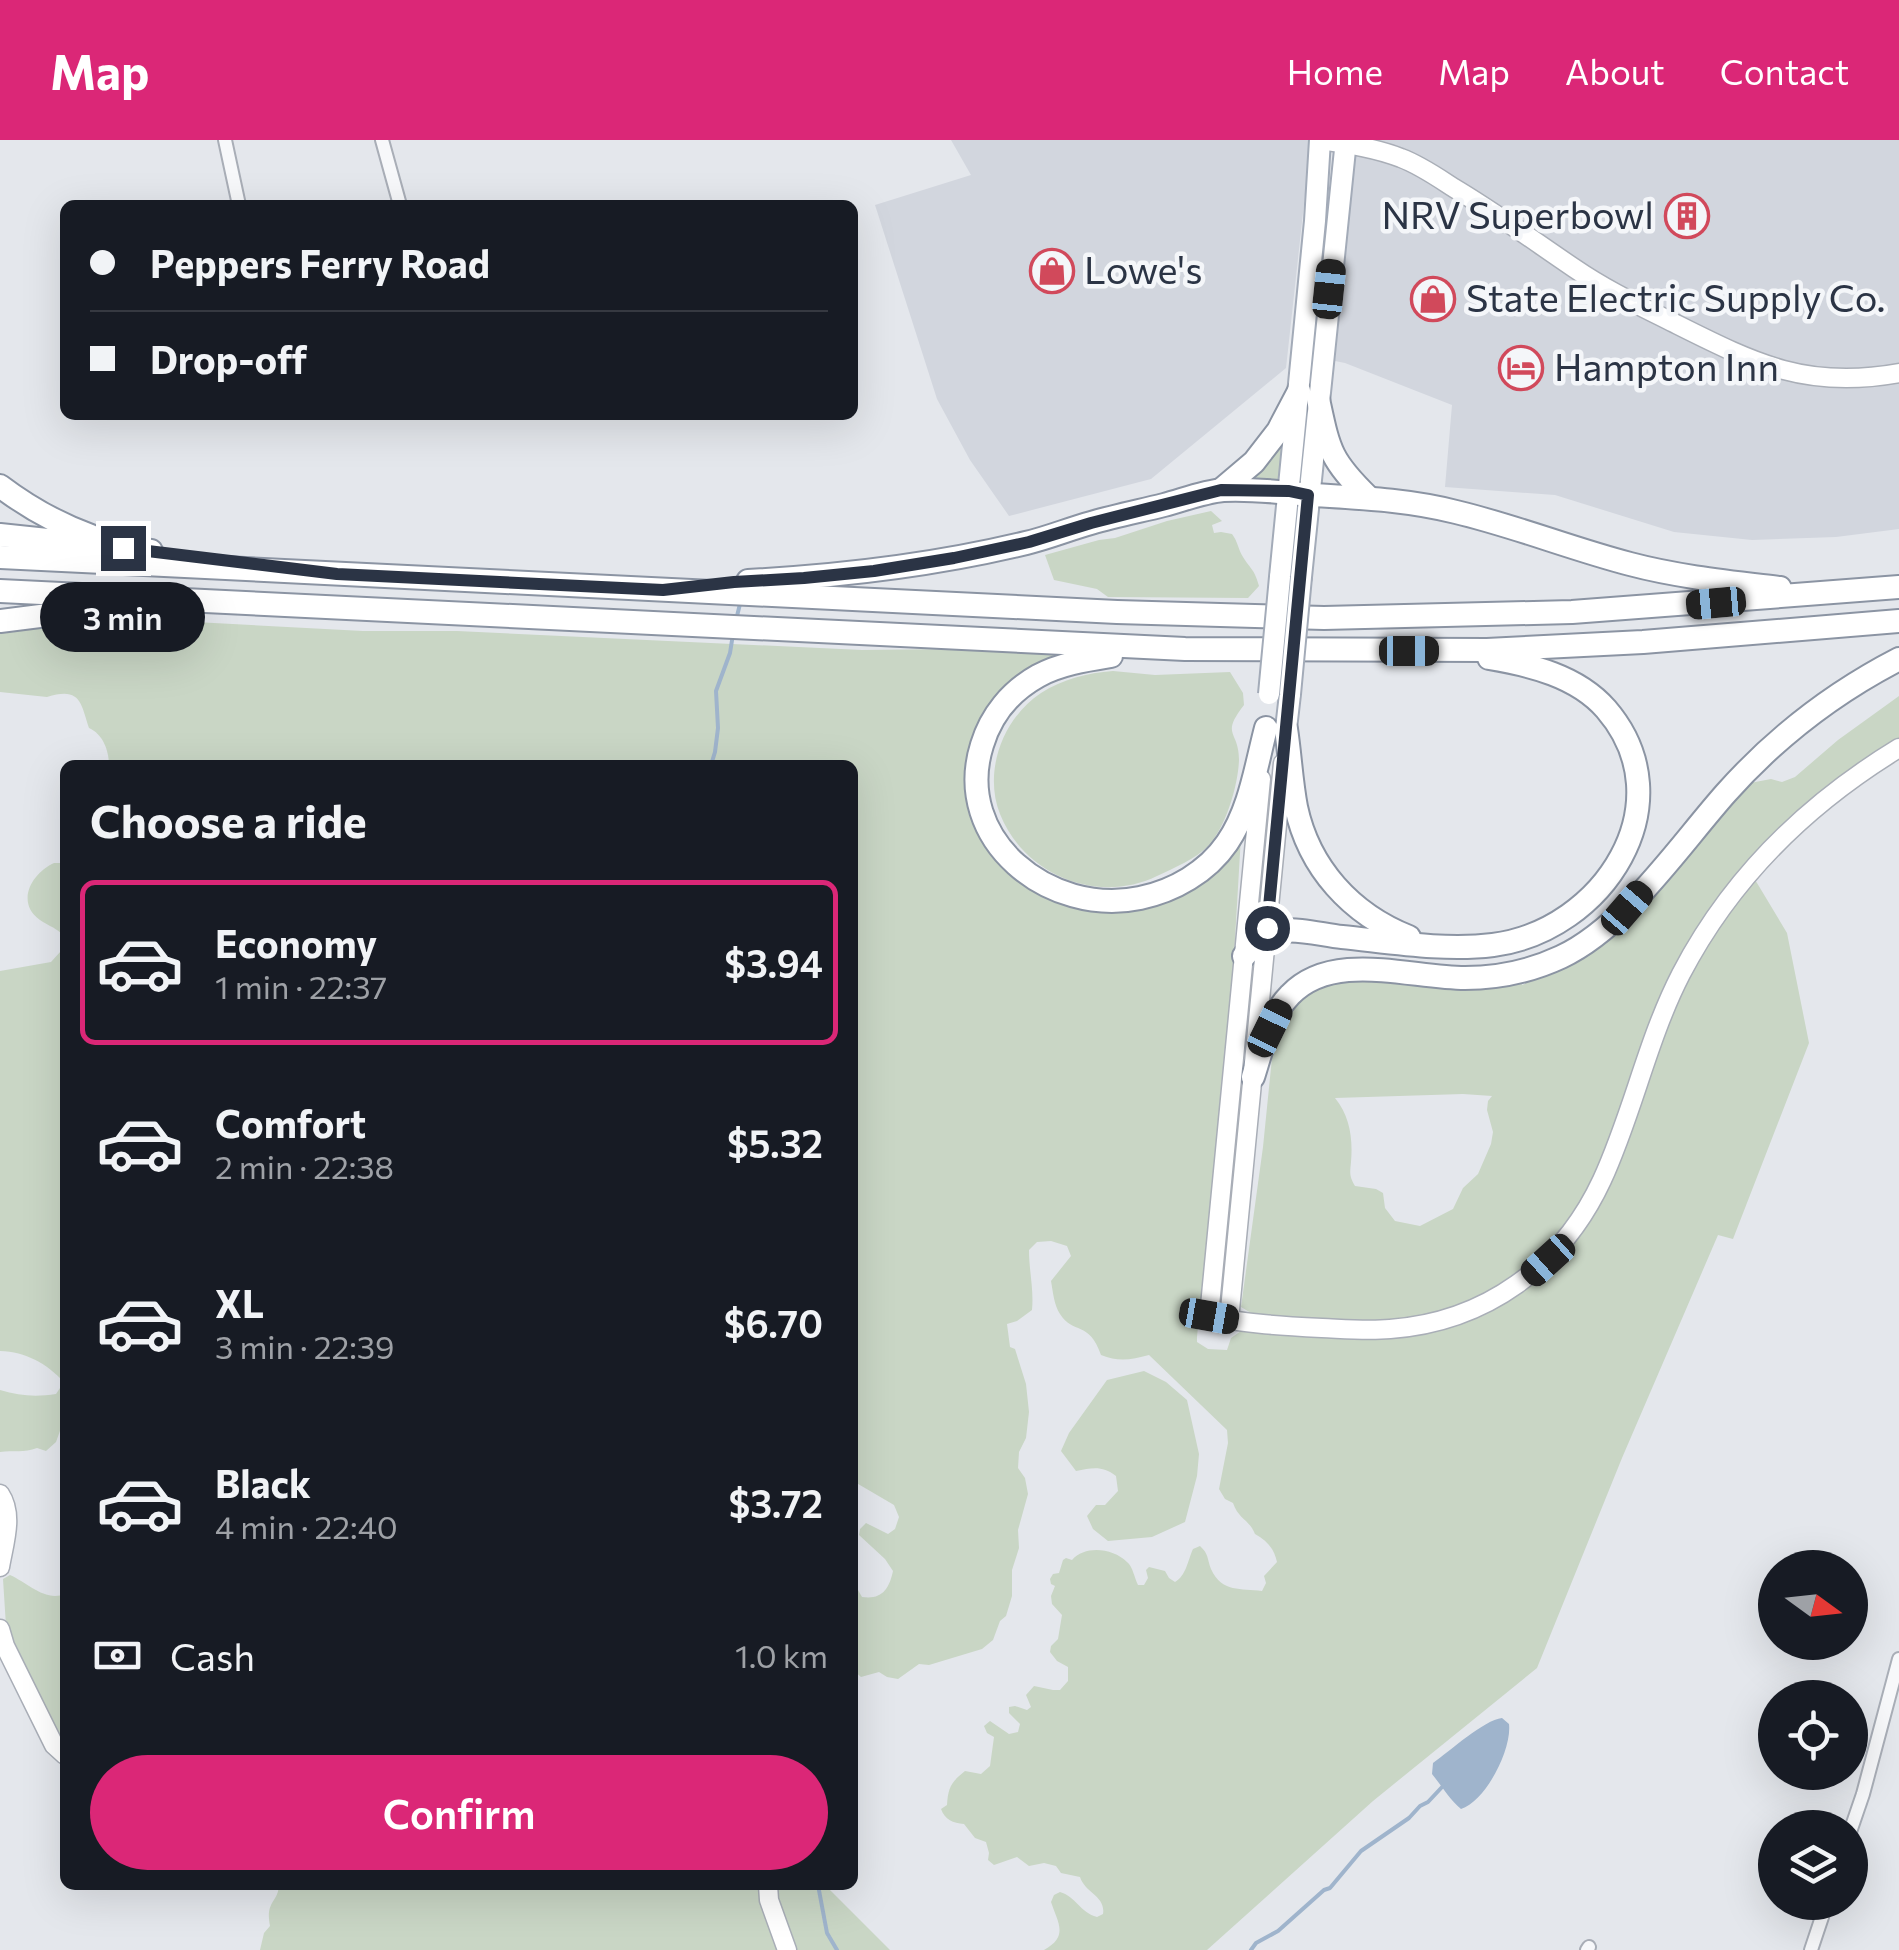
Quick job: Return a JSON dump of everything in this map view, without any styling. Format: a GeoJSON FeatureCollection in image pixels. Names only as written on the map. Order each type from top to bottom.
{"type":"FeatureCollection","features":[{"type":"Feature","properties":{"kind":"highway"},"geometry":{"type":"LineString","coordinates":[[1221,490],[1254,462],[1308,395],[1336,463],[1368,497]]}},
{"type":"Feature","properties":{"kind":"highway"},"geometry":{"type":"LineString","coordinates":[[0,486],[28,507],[123,548]]}},
{"type":"Feature","properties":{"kind":"highway"},"geometry":{"type":"LineString","coordinates":[[663,590],[857,573],[954,558],[1029,542],[1221,490],[1368,497],[1454,511],[1631,564],[1823,594]]}},
{"type":"Feature","properties":{"kind":"highway"},"geometry":{"type":"LineString","coordinates":[[0,535],[337,574]]}},
{"type":"Feature","properties":{"kind":"highway"},"geometry":{"type":"LineString","coordinates":[[0,557],[1144,614],[1324,618],[1572,612],[1899,587]]}},
{"type":"Feature","properties":{"kind":"highway"},"geometry":{"type":"LineString","coordinates":[[0,591],[1185,649],[1446,651],[1642,642],[1899,622]]}},
{"type":"Feature","properties":{"kind":"highway"},"geometry":{"type":"LineString","coordinates":[[0,621],[108,608],[259,604]]}},
{"type":"Feature","properties":{"kind":"highway"},"geometry":{"type":"LineString","coordinates":[[1185,649],[1110,656],[1062,666],[1024,685],[992,720],[977,762],[975,782],[985,824],[994,841],[1026,874],[1085,899],[1108,902],[1174,888],[1212,861],[1236,828],[1276,729]]}},
{"type":"Feature","properties":{"kind":"highway"},"geometry":{"type":"LineString","coordinates":[[1244,956],[1253,945],[1284,930],[1451,946],[1516,941],[1558,924],[1579,910],[1610,878],[1634,824],[1638,790],[1630,751],[1619,728],[1604,708],[1570,682],[1504,661],[1446,651]]}},
{"type":"Feature","properties":{"kind":"highway"},"geometry":{"type":"LineString","coordinates":[[1252,1076],[1279,1009],[1305,982],[1322,974],[1358,969],[1448,978],[1494,976],[1541,965],[1584,943],[1627,908],[1727,792],[1778,740],[1836,696],[1899,659]]}},
{"type":"Feature","properties":{"kind":"highway"},"geometry":{"type":"LineString","coordinates":[[1276,729],[1304,832],[1336,888],[1358,909],[1386,927],[1427,943],[1451,946]]}},
{"type":"Feature","properties":{"kind":"main road"},"geometry":{"type":"LineString","coordinates":[[1276,729],[1308,395],[1320,140]]}},
{"type":"Feature","properties":{"kind":"main road"},"geometry":{"type":"LineString","coordinates":[[1308,395],[1346,142]]}},
{"type":"Feature","properties":{"kind":"street"},"geometry":{"type":"LineString","coordinates":[[225,140],[238,200]]}},
{"type":"Feature","properties":{"kind":"street"},"geometry":{"type":"LineString","coordinates":[[382,140],[399,200]]}},
{"type":"Feature","properties":{"kind":"street"},"geometry":{"type":"LineString","coordinates":[[1320,140],[1346,142],[1426,170],[1613,292],[1738,356],[1784,371],[1829,378],[1899,373]]}},
{"type":"Feature","properties":{"kind":"street"},"geometry":{"type":"LineString","coordinates":[[1229,1320],[1266,937],[1276,729]]}},
{"type":"Feature","properties":{"kind":"street"},"geometry":{"type":"LineString","coordinates":[[1276,729],[1244,956],[1209,1316],[1366,1330],[1419,1326],[1459,1316],[1514,1288],[1548,1260],[1575,1228],[1602,1180],[1665,1006],[1694,950],[1724,905],[1774,844],[1812,809],[1855,775],[1899,748]]}},
{"type":"Feature","properties":{"kind":"street"},"geometry":{"type":"LineString","coordinates":[[0,1494],[8,1516],[0,1566]]}},
{"type":"Feature","properties":{"kind":"street"},"geometry":{"type":"LineString","coordinates":[[0,1628],[5,1646],[60,1750]]}},
{"type":"Feature","properties":{"kind":"street"},"geometry":{"type":"LineString","coordinates":[[1858,1810],[1899,1658]]}},
{"type":"Feature","properties":{"kind":"street"},"geometry":{"type":"LineString","coordinates":[[769,1890],[787,1950]]}},
{"type":"Feature","properties":{"kind":"street"},"geometry":{"type":"LineString","coordinates":[[1811,1950],[1820,1920]]}},
{"type":"Feature","properties":{"kind":"shaded area"},"geometry":{"type":"Polygon","coordinates":[[[951,140],[1311,140],[1286,368],[1151,479],[1009,516],[970,460],[937,399],[875,205],[971,175],[951,140]]]}},
{"type":"Feature","properties":{"kind":"shaded area"},"geometry":{"type":"Polygon","coordinates":[[[1357,140],[1899,140],[1899,529],[1836,537],[1752,540],[1674,532],[1555,495],[1445,487],[1452,405],[1335,361],[1357,140]]]}},
{"type":"Feature","properties":{"kind":"green space"},"geometry":{"type":"Polygon","coordinates":[[[1282,444],[1280,483],[1243,482],[1282,444]]]}},
{"type":"Feature","properties":{"kind":"green space"},"geometry":{"type":"Polygon","coordinates":[[[1211,511],[1222,521],[1212,525],[1214,533],[1232,534],[1256,576],[1259,586],[1248,598],[1108,597],[1097,589],[1054,580],[1045,555],[1167,521],[1211,511]]]}},
{"type":"Feature","properties":{"kind":"green space"},"geometry":{"type":"Polygon","coordinates":[[[139,619],[363,631],[457,631],[1063,655],[982,736],[994,849],[1122,910],[1241,836],[1234,956],[1197,1337],[1197,1342],[1208,1349],[1227,1350],[1231,1338],[1241,1331],[1350,1336],[1490,1309],[1546,1273],[1573,1246],[1603,1197],[1673,1008],[1715,931],[1754,878],[1787,933],[1809,1043],[1733,1239],[1718,1235],[1537,1668],[1373,1801],[1207,1950],[1044,1950],[1059,1934],[1051,1902],[1054,1895],[1065,1894],[1097,1917],[1103,1914],[1101,1903],[1080,1877],[1061,1873],[1056,1866],[1029,1866],[1017,1857],[994,1865],[988,1860],[986,1842],[975,1838],[964,1824],[947,1818],[941,1809],[947,1805],[951,1786],[960,1775],[965,1771],[981,1774],[990,1766],[994,1737],[984,1726],[990,1721],[1009,1734],[1018,1732],[1020,1724],[1009,1713],[1009,1707],[1027,1710],[1031,1707],[1026,1695],[1034,1686],[1060,1690],[1068,1681],[1068,1667],[1050,1652],[1058,1639],[1062,1615],[1052,1604],[1053,1574],[1059,1573],[1066,1558],[1072,1560],[1084,1552],[1099,1550],[1127,1562],[1138,1585],[1144,1585],[1149,1567],[1165,1571],[1175,1582],[1184,1572],[1193,1549],[1200,1546],[1215,1577],[1226,1586],[1262,1591],[1264,1576],[1277,1562],[1269,1545],[1255,1534],[1219,1489],[1227,1430],[1149,1355],[1125,1360],[1101,1355],[1086,1332],[1065,1320],[1056,1307],[1051,1281],[1071,1256],[1067,1246],[1037,1242],[1029,1250],[1032,1310],[1007,1324],[1010,1347],[1015,1349],[1026,1384],[1029,1412],[1018,1468],[1028,1494],[1018,1530],[1019,1548],[1006,1616],[993,1640],[982,1649],[929,1665],[919,1664],[898,1679],[879,1672],[858,1674],[858,1590],[862,1597],[880,1595],[893,1571],[859,1535],[860,1529],[866,1523],[888,1534],[895,1529],[899,1517],[894,1505],[858,1484],[858,760],[109,760],[98,734],[89,728],[78,699],[67,694],[47,697],[0,692],[0,632],[67,622],[139,619]]]}},
{"type":"Feature","properties":{"kind":"green space"},"geometry":{"type":"Polygon","coordinates":[[[1113,671],[1155,675],[1230,672],[1243,693],[1244,705],[1232,728],[1239,760],[1236,782],[1226,817],[1215,837],[1191,859],[1157,876],[1111,887],[1065,879],[1026,854],[1000,814],[994,780],[995,763],[1007,731],[1028,704],[1067,680],[1113,671]]]}},
{"type":"Feature","properties":{"kind":"green space"},"geometry":{"type":"Polygon","coordinates":[[[1899,696],[1899,740],[1835,781],[1801,810],[1674,970],[1645,1034],[1592,1184],[1548,1247],[1489,1293],[1454,1309],[1417,1319],[1332,1322],[1256,1316],[1241,1307],[1274,1038],[1292,1004],[1330,978],[1521,979],[1522,985],[1575,961],[1612,937],[1745,784],[1771,779],[1782,782],[1795,777],[1899,696]],[[1492,1096],[1335,1098],[1349,1128],[1350,1174],[1355,1186],[1383,1193],[1385,1208],[1395,1221],[1420,1226],[1453,1209],[1463,1188],[1478,1174],[1491,1144],[1493,1132],[1487,1110],[1492,1096]]]}},
{"type":"Feature","properties":{"kind":"green space"},"geometry":{"type":"Polygon","coordinates":[[[60,863],[60,932],[40,920],[29,905],[29,888],[46,868],[60,863]]]}},
{"type":"Feature","properties":{"kind":"green space"},"geometry":{"type":"Polygon","coordinates":[[[60,952],[60,1378],[35,1360],[0,1351],[0,971],[51,962],[60,952]]]}},
{"type":"Feature","properties":{"kind":"green space"},"geometry":{"type":"Polygon","coordinates":[[[1144,1371],[1166,1382],[1187,1400],[1199,1454],[1197,1476],[1185,1522],[1152,1537],[1108,1541],[1093,1529],[1087,1516],[1118,1491],[1116,1476],[1101,1469],[1076,1471],[1061,1451],[1069,1433],[1107,1380],[1144,1371]]]}},
{"type":"Feature","properties":{"kind":"green space"},"geometry":{"type":"Polygon","coordinates":[[[60,1388],[60,1431],[56,1442],[46,1451],[37,1448],[0,1452],[0,1390],[35,1396],[56,1394],[60,1388]]]}},
{"type":"Feature","properties":{"kind":"green space"},"geometry":{"type":"Polygon","coordinates":[[[10,1575],[44,1594],[60,1595],[60,1740],[6,1626],[3,1579],[10,1575]]]}},
{"type":"Feature","properties":{"kind":"green space"},"geometry":{"type":"Polygon","coordinates":[[[278,1890],[764,1890],[782,1950],[260,1950],[278,1890]]]}},
{"type":"Feature","properties":{"kind":"green space"},"geometry":{"type":"Polygon","coordinates":[[[774,1890],[830,1890],[890,1950],[793,1950],[774,1890]]]}},
{"type":"Feature","properties":{"kind":"water"},"geometry":{"type":"Polygon","coordinates":[[[1502,1718],[1509,1724],[1509,1735],[1502,1760],[1479,1796],[1461,1809],[1432,1774],[1433,1763],[1477,1730],[1502,1718]]]}},
{"type":"Feature","properties":{"kind":"waterway"},"geometry":{"type":"LineString","coordinates":[[736,620],[741,600]]}},
{"type":"Feature","properties":{"kind":"waterway"},"geometry":{"type":"LineString","coordinates":[[713,760],[718,728],[716,691],[733,634]]}},
{"type":"Feature","properties":{"kind":"waterway"},"geometry":{"type":"LineString","coordinates":[[1251,1950],[1330,1888],[1361,1851],[1409,1818],[1443,1786]]}},
{"type":"Feature","properties":{"kind":"waterway"},"geometry":{"type":"LineString","coordinates":[[819,1890],[827,1933],[837,1950]]}},
{"type":"Feature","properties":{"kind":"place","name":"NRV Superbowl"},"geometry":{"type":"Point","coordinates":[1687,216]}},
{"type":"Feature","properties":{"kind":"place","name":"Lowe's"},"geometry":{"type":"Point","coordinates":[1052,271]}},
{"type":"Feature","properties":{"kind":"place","name":"State Electric Supply Co."},"geometry":{"type":"Point","coordinates":[1433,299]}},
{"type":"Feature","properties":{"kind":"place","name":"Hampton Inn"},"geometry":{"type":"Point","coordinates":[1521,368]}},
{"type":"Feature","properties":{"kind":"route"},"geometry":{"type":"LineString","coordinates":[[123,548],[337,574],[663,590],[874,571],[954,558],[1029,542],[1221,490],[1308,495],[1267,928]]}}]}
